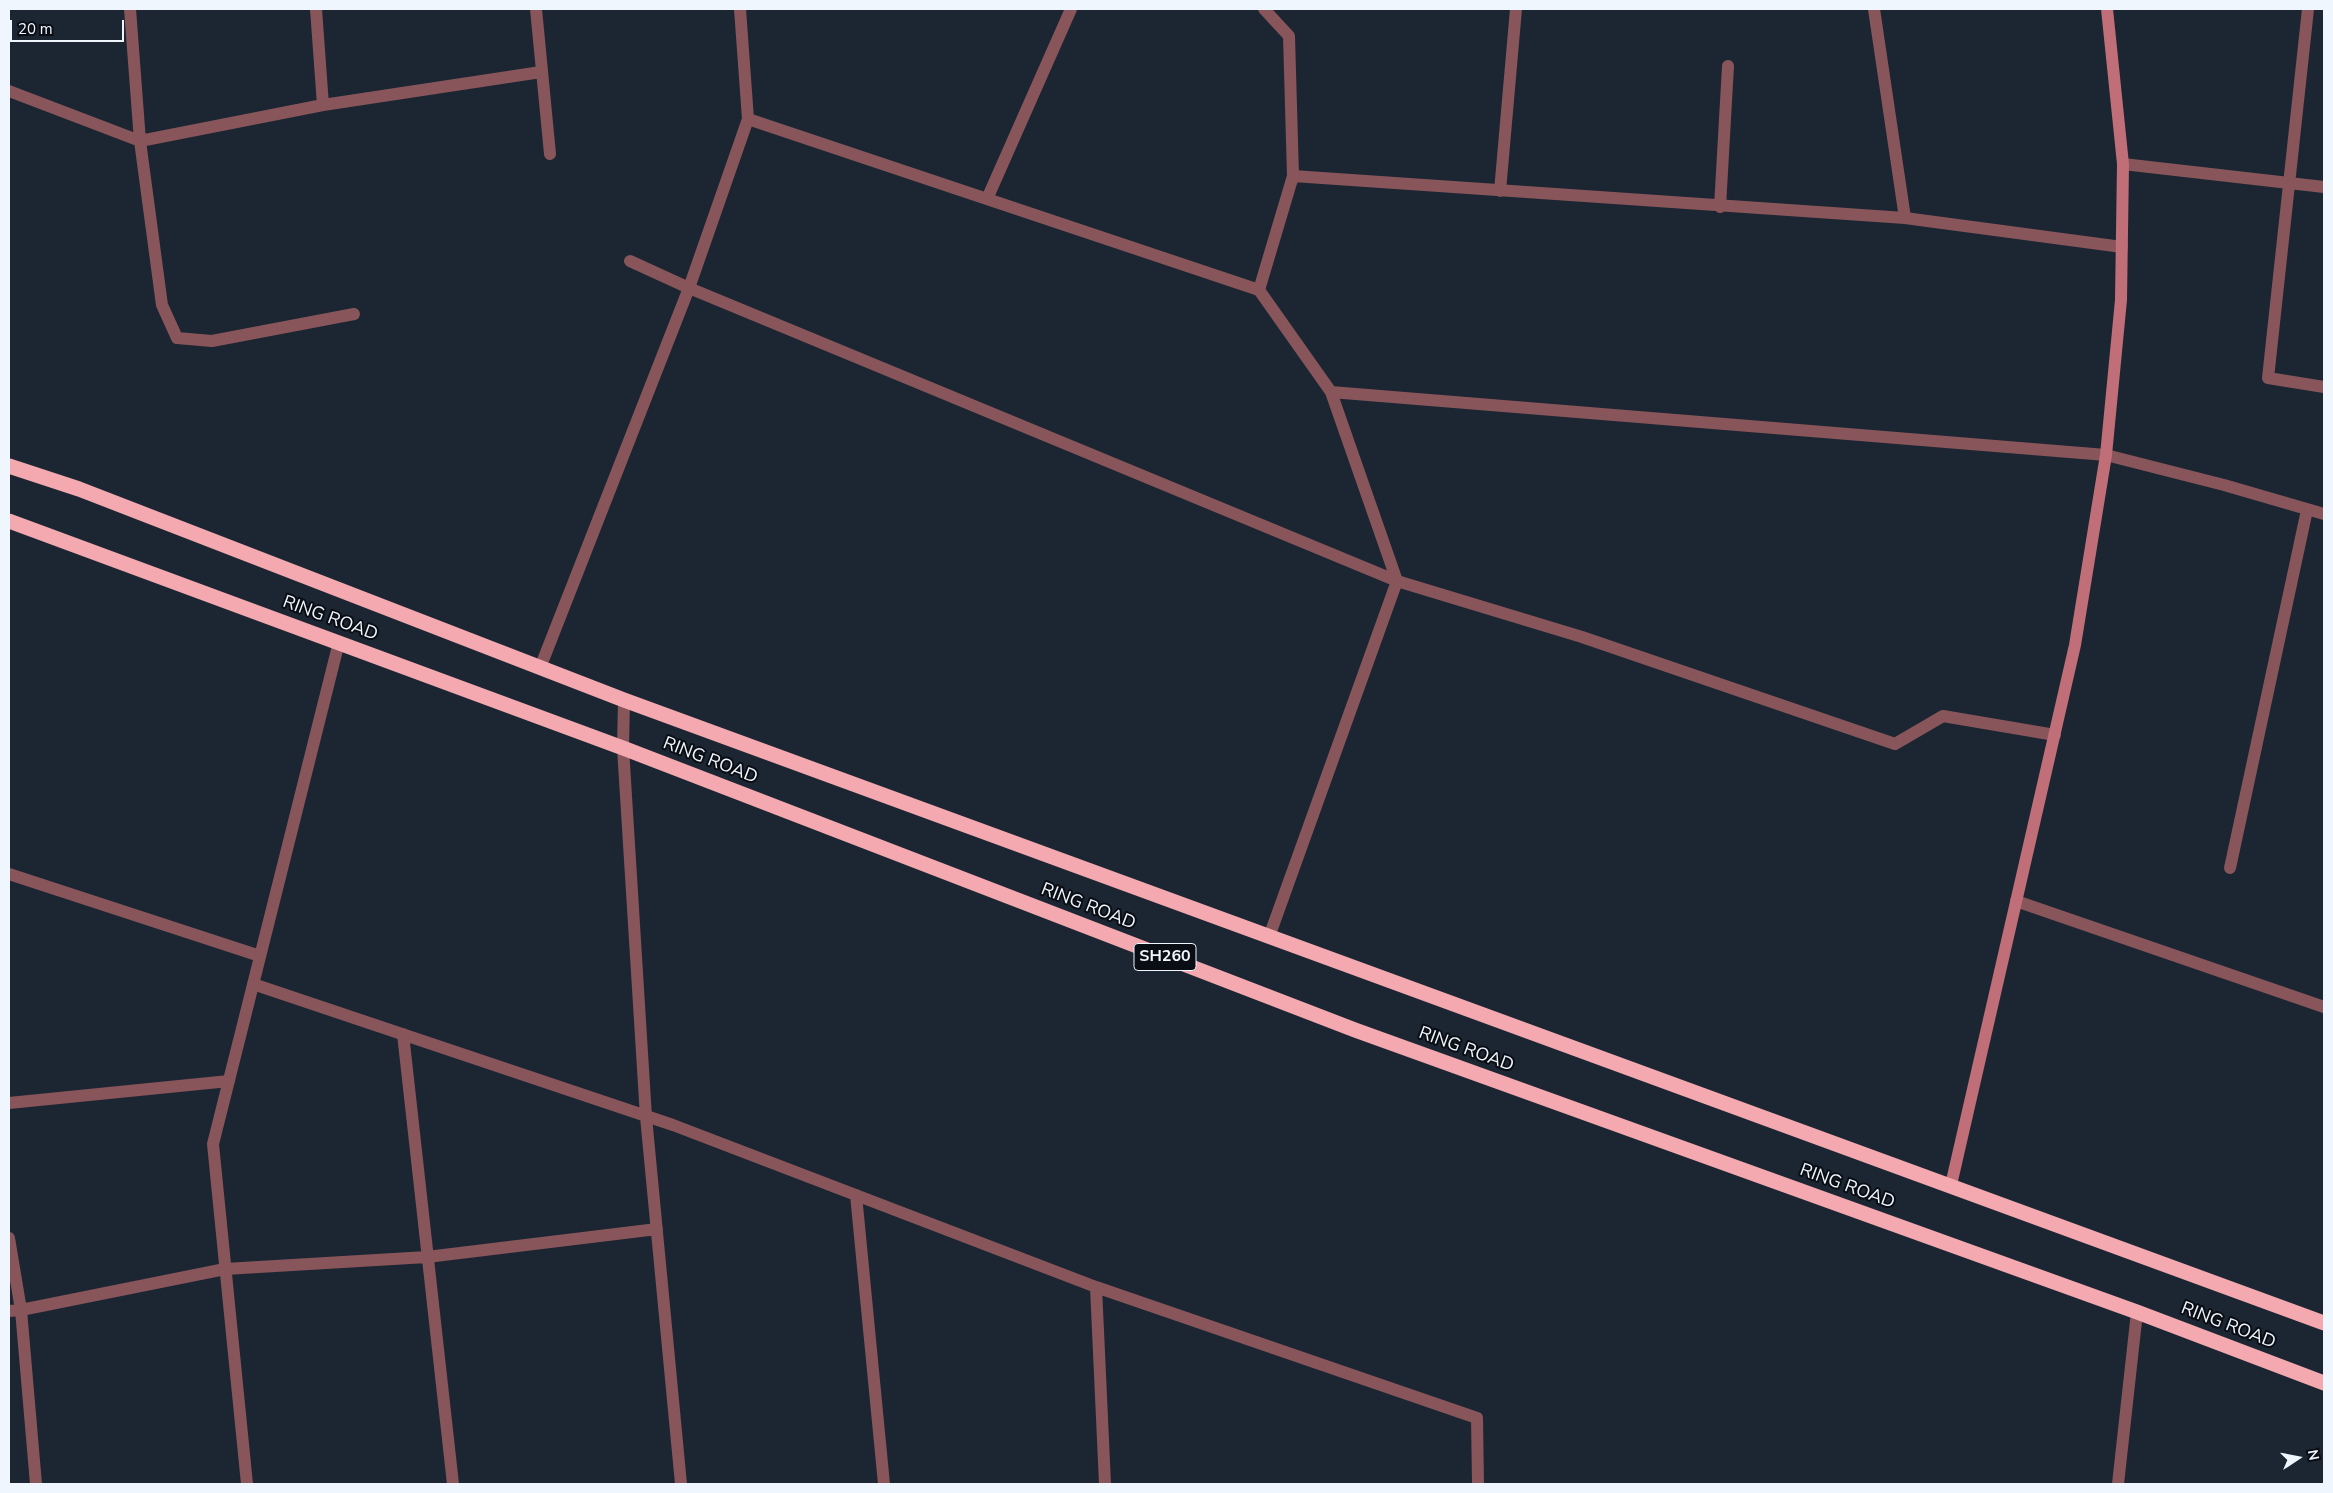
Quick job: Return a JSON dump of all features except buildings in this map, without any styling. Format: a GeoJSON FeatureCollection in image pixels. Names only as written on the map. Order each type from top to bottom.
{"type":"FeatureCollection","features":[{"type":"Feature","properties":{"kind":"highway","name":"RING ROAD"},"geometry":{"type":"LineString","coordinates":[[9,466],[79,489],[624,700],[2324,1323]]}},
{"type":"Feature","properties":{"kind":"highway","name":"RING ROAD"},"geometry":{"type":"LineString","coordinates":[[9,521],[623,748],[1355,1030],[2137,1312],[2324,1383]]}},
{"type":"Feature","properties":{"kind":"street"},"geometry":{"type":"LineString","coordinates":[[130,9],[140,141],[162,305],[177,338],[212,341],[354,314]]}},
{"type":"Feature","properties":{"kind":"street"},"geometry":{"type":"LineString","coordinates":[[316,9],[324,105]]}},
{"type":"Feature","properties":{"kind":"street"},"geometry":{"type":"LineString","coordinates":[[536,9],[550,154]]}},
{"type":"Feature","properties":{"kind":"street"},"geometry":{"type":"LineString","coordinates":[[540,668],[689,288],[748,119],[740,9]]}},
{"type":"Feature","properties":{"kind":"street"},"geometry":{"type":"LineString","coordinates":[[987,199],[1071,9]]}},
{"type":"Feature","properties":{"kind":"street"},"geometry":{"type":"LineString","coordinates":[[1259,290],[1293,176],[1289,36],[1264,9]]}},
{"type":"Feature","properties":{"kind":"street"},"geometry":{"type":"LineString","coordinates":[[1500,191],[1516,9]]}},
{"type":"Feature","properties":{"kind":"street"},"geometry":{"type":"LineString","coordinates":[[1874,9],[1905,218]]}},
{"type":"Feature","properties":{"kind":"street"},"geometry":{"type":"LineString","coordinates":[[1951,1185],[2075,645],[2106,455],[2121,300],[2123,164],[2108,9]]}},
{"type":"Feature","properties":{"kind":"street"},"geometry":{"type":"LineString","coordinates":[[2308,9],[2268,378],[2324,387]]}},
{"type":"Feature","properties":{"kind":"street"},"geometry":{"type":"LineString","coordinates":[[1720,207],[1728,66]]}},
{"type":"Feature","properties":{"kind":"street"},"geometry":{"type":"LineString","coordinates":[[9,91],[140,141],[324,105],[541,72]]}},
{"type":"Feature","properties":{"kind":"street"},"geometry":{"type":"LineString","coordinates":[[748,119],[1259,290],[1331,392],[1397,580],[1269,937]]}},
{"type":"Feature","properties":{"kind":"street"},"geometry":{"type":"LineString","coordinates":[[2123,164],[2324,187]]}},
{"type":"Feature","properties":{"kind":"street"},"geometry":{"type":"LineString","coordinates":[[1293,176],[1720,207],[1905,218],[2122,247]]}},
{"type":"Feature","properties":{"kind":"street"},"geometry":{"type":"LineString","coordinates":[[630,261],[689,288],[1397,580],[1582,637],[1895,744],[1943,716],[2054,735]]}},
{"type":"Feature","properties":{"kind":"street"},"geometry":{"type":"LineString","coordinates":[[1331,392],[2106,455],[2224,485],[2324,514]]}},
{"type":"Feature","properties":{"kind":"street"},"geometry":{"type":"LineString","coordinates":[[2230,868],[2307,510]]}},
{"type":"Feature","properties":{"kind":"street"},"geometry":{"type":"LineString","coordinates":[[247,1484],[213,1144],[339,642]]}},
{"type":"Feature","properties":{"kind":"street"},"geometry":{"type":"LineString","coordinates":[[624,700],[623,748],[646,1117],[681,1484]]}},
{"type":"Feature","properties":{"kind":"street"},"geometry":{"type":"LineString","coordinates":[[9,874],[260,956]]}},
{"type":"Feature","properties":{"kind":"street"},"geometry":{"type":"LineString","coordinates":[[2016,901],[2324,1007]]}},
{"type":"Feature","properties":{"kind":"street"},"geometry":{"type":"LineString","coordinates":[[253,984],[646,1117],[1096,1287],[1477,1418],[1478,1484]]}},
{"type":"Feature","properties":{"kind":"street"},"geometry":{"type":"LineString","coordinates":[[403,1034],[453,1484]]}},
{"type":"Feature","properties":{"kind":"street"},"geometry":{"type":"LineString","coordinates":[[9,1103],[229,1081]]}},
{"type":"Feature","properties":{"kind":"street"},"geometry":{"type":"LineString","coordinates":[[856,1195],[884,1484]]}},
{"type":"Feature","properties":{"kind":"street"},"geometry":{"type":"LineString","coordinates":[[15,1310],[226,1269],[427,1257],[657,1229]]}},
{"type":"Feature","properties":{"kind":"street"},"geometry":{"type":"LineString","coordinates":[[9,1238],[15,1310],[36,1484]]}},
{"type":"Feature","properties":{"kind":"street"},"geometry":{"type":"LineString","coordinates":[[1096,1287],[1105,1484]]}},
{"type":"Feature","properties":{"kind":"street"},"geometry":{"type":"LineString","coordinates":[[2118,1484],[2137,1312]]}}]}
